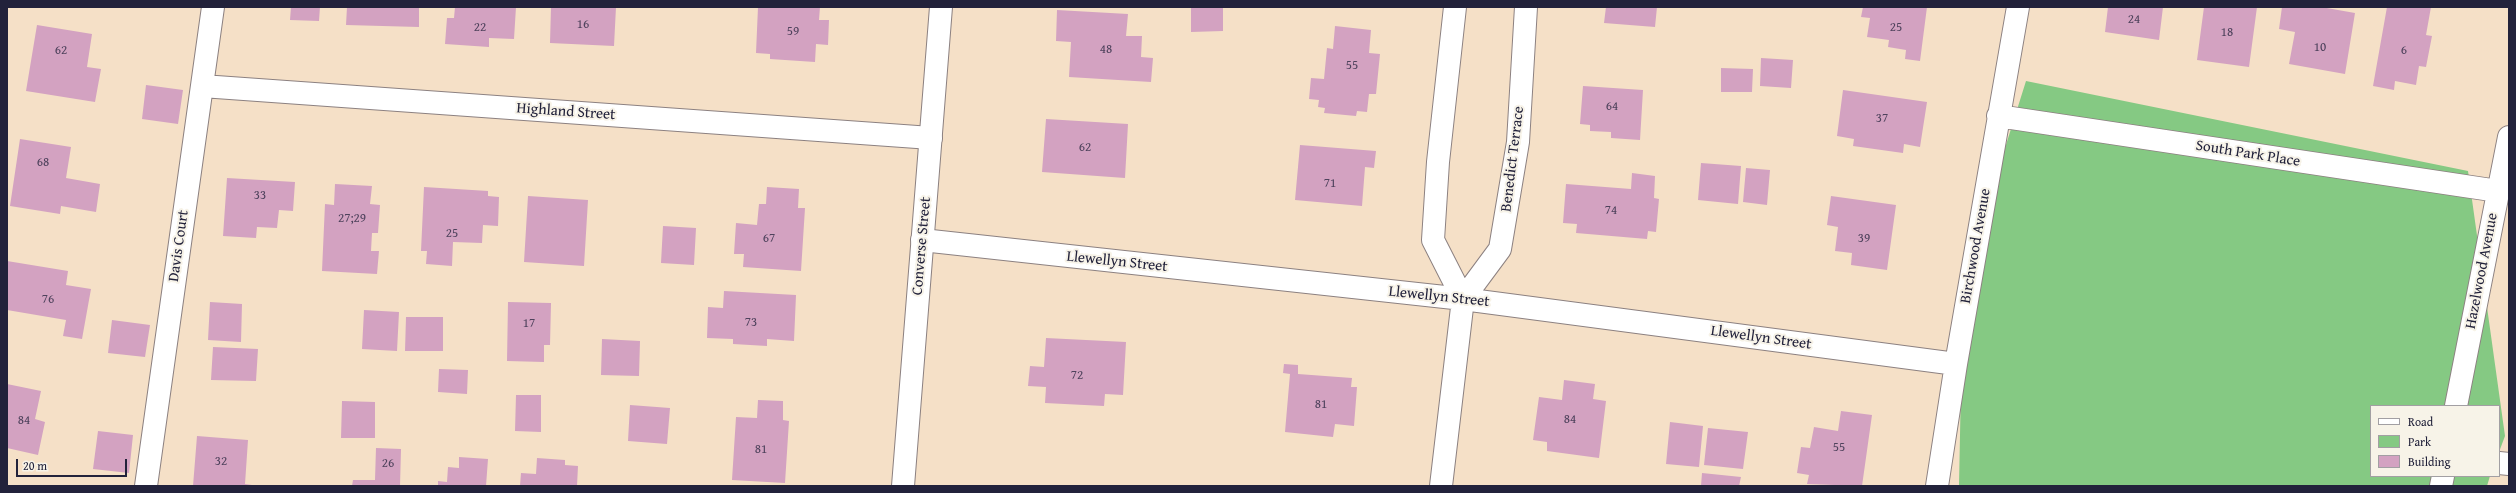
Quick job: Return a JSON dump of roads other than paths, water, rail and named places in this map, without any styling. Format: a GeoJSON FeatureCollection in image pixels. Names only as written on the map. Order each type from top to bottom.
{"type":"FeatureCollection","features":[{"type":"Feature","properties":{"kind":"street","name":"Davis Court"},"geometry":{"type":"LineString","coordinates":[[146,486],[213,7]]}},
{"type":"Feature","properties":{"kind":"street","name":"Converse Street"},"geometry":{"type":"LineString","coordinates":[[903,486],[941,7]]}},
{"type":"Feature","properties":{"kind":"street"},"geometry":{"type":"LineString","coordinates":[[1455,7],[1438,162],[1433,240],[1463,299]]}},
{"type":"Feature","properties":{"kind":"street","name":"Benedict Terrace"},"geometry":{"type":"LineString","coordinates":[[1441,486],[1463,299],[1500,248],[1518,142],[1526,7]]}},
{"type":"Feature","properties":{"kind":"street","name":"Birchwood Avenue"},"geometry":{"type":"LineString","coordinates":[[1937,486],[1956,364],[2018,7]]}},
{"type":"Feature","properties":{"kind":"street","name":"Highland Street"},"geometry":{"type":"LineString","coordinates":[[202,86],[931,138]]}},
{"type":"Feature","properties":{"kind":"street","name":"South Park Place"},"geometry":{"type":"LineString","coordinates":[[1998,116],[2498,191]]}},
{"type":"Feature","properties":{"kind":"street","name":"Hazelwood Avenue"},"geometry":{"type":"LineString","coordinates":[[2456,405],[2509,137]]}},
{"type":"Feature","properties":{"kind":"street","name":"Llewellyn Street"},"geometry":{"type":"LineString","coordinates":[[922,240],[1463,299],[1956,364]]}}]}
